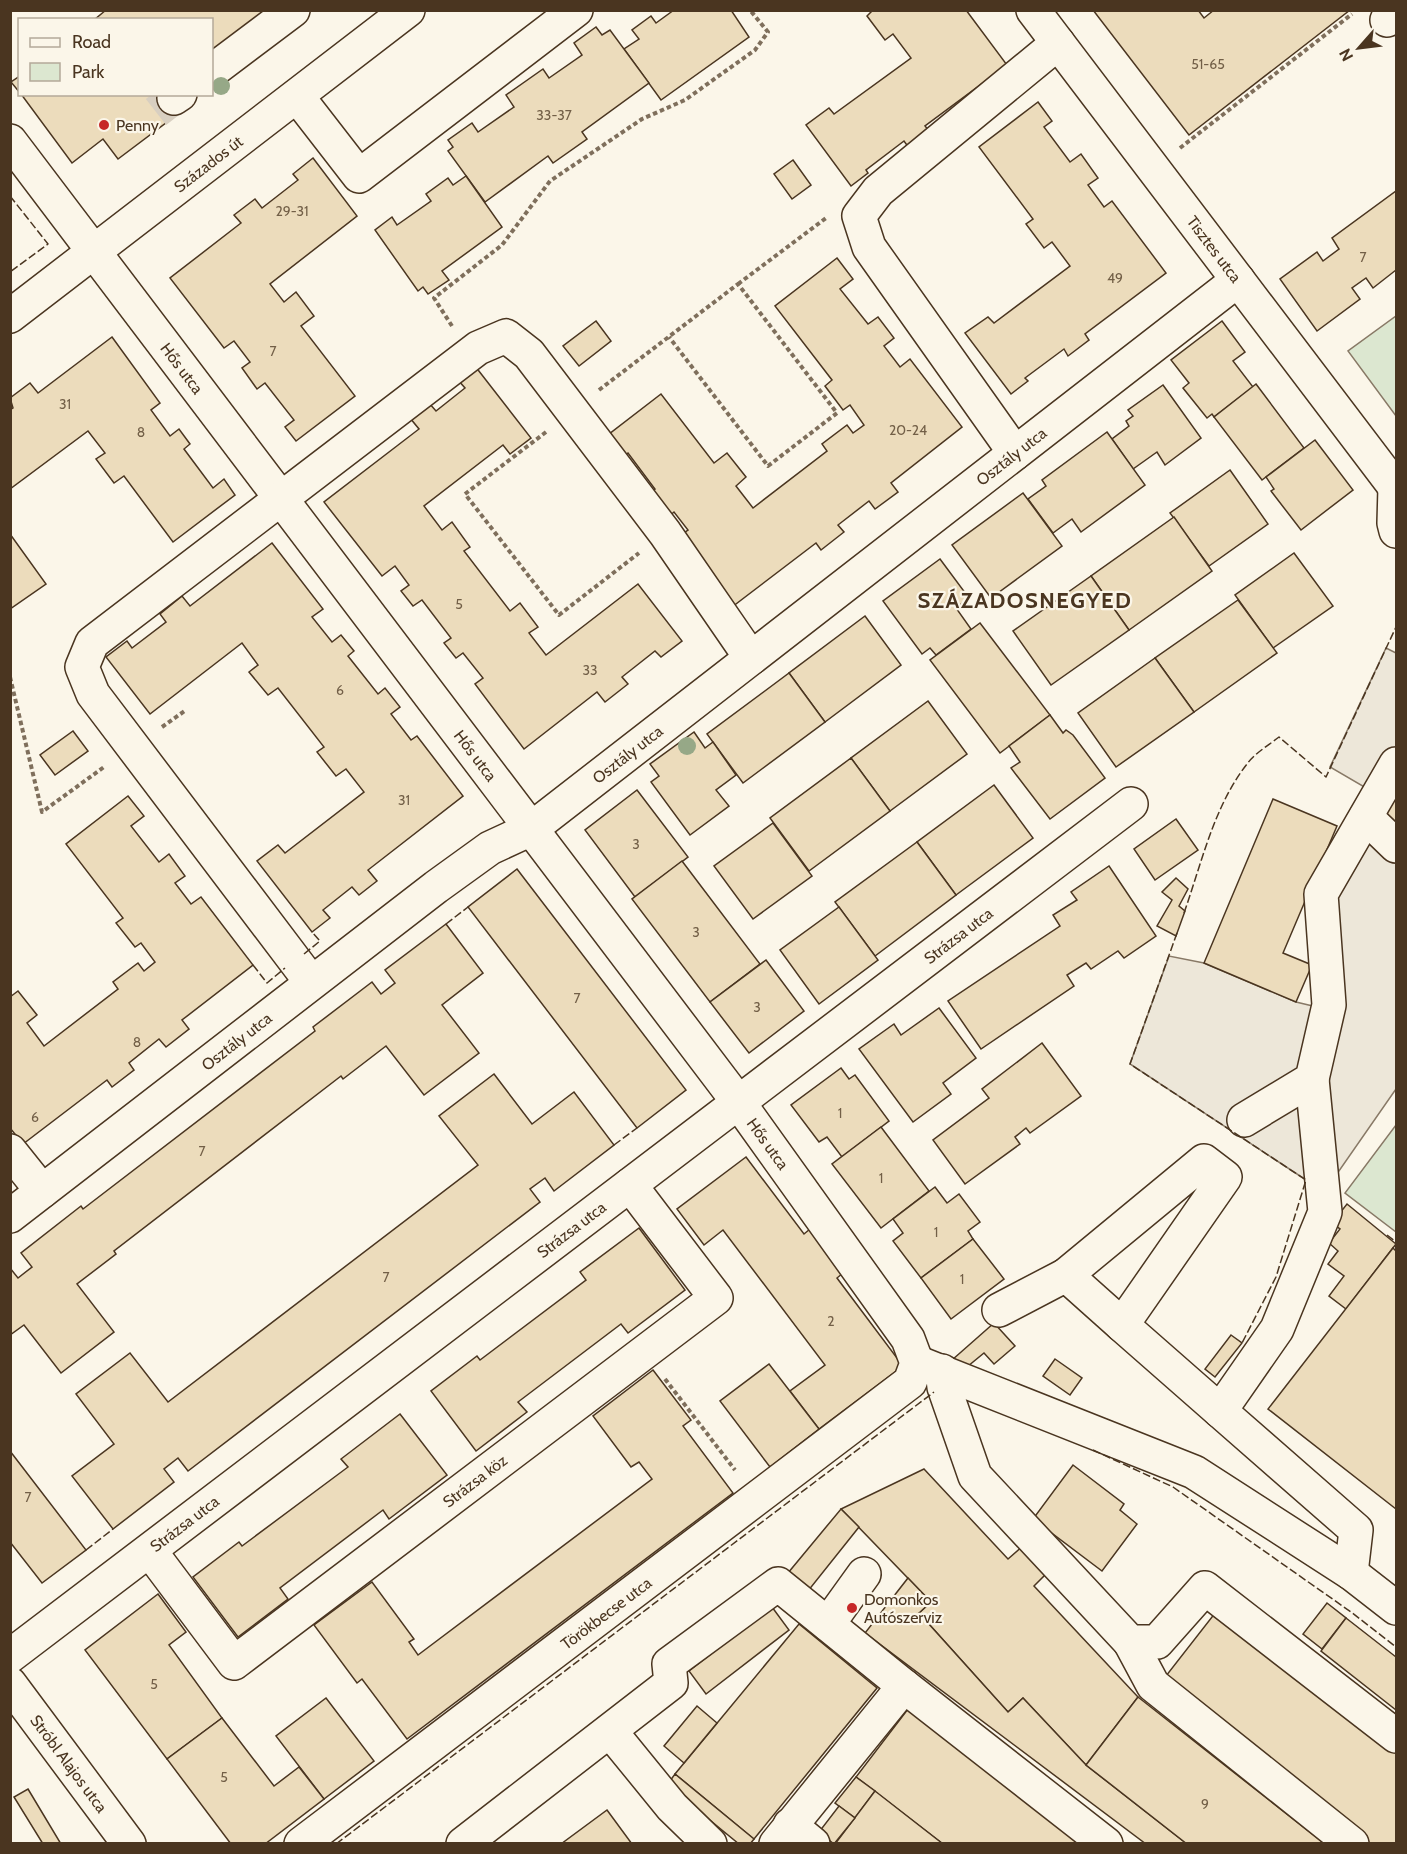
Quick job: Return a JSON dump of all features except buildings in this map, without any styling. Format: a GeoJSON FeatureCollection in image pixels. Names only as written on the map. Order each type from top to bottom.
{"type":"FeatureCollection","features":[{"type":"Feature","properties":{"kind":"street"},"geometry":{"type":"LineString","coordinates":[[213,70],[293,10]]}},
{"type":"Feature","properties":{"kind":"street"},"geometry":{"type":"LineString","coordinates":[[297,96],[359,176],[576,10]]}},
{"type":"Feature","properties":{"kind":"street","name":"Tisztes utca"},"geometry":{"type":"LineString","coordinates":[[1033,10],[1396,486]]}},
{"type":"Feature","properties":{"kind":"street","name":"Százados út"},"geometry":{"type":"LineString","coordinates":[[10,316],[405,12]]}},
{"type":"Feature","properties":{"kind":"street"},"geometry":{"type":"LineString","coordinates":[[1015,453],[869,247],[859,216],[878,191],[1058,43]]}},
{"type":"Feature","properties":{"kind":"street","name":"Hős utca"},"geometry":{"type":"LineString","coordinates":[[10,141],[96,251],[739,1102],[908,1339],[923,1372],[944,1387],[975,1476],[1130,1642],[1153,1686],[1352,1844]]}},
{"type":"Feature","properties":{"kind":"street","name":"Osztály utca"},"geometry":{"type":"LineString","coordinates":[[10,1216],[311,982],[490,848],[531,829],[1238,280]]}},
{"type":"Feature","properties":{"kind":"street"},"geometry":{"type":"LineString","coordinates":[[311,982],[93,694],[82,667],[92,643],[471,354],[507,336],[530,354],[665,533],[751,658]]}},
{"type":"Feature","properties":{"kind":"street"},"geometry":{"type":"LineString","coordinates":[[1396,486],[1394,523],[1396,531]]}},
{"type":"Feature","properties":{"kind":"street"},"geometry":{"type":"LineString","coordinates":[[1220,1411],[1277,1329],[1325,1212],[1312,1079],[1329,1005],[1321,894],[1396,764]]}},
{"type":"Feature","properties":{"kind":"street","name":"Strázsa utca"},"geometry":{"type":"LineString","coordinates":[[10,1656],[1131,804]]}},
{"type":"Feature","properties":{"kind":"street"},"geometry":{"type":"LineString","coordinates":[[1366,816],[1396,846]]}},
{"type":"Feature","properties":{"kind":"street"},"geometry":{"type":"LineString","coordinates":[[1244,1120],[1312,1079]]}},
{"type":"Feature","properties":{"kind":"street"},"geometry":{"type":"LineString","coordinates":[[10,1151],[42,1191]]}},
{"type":"Feature","properties":{"kind":"street"},"geometry":{"type":"LineString","coordinates":[[999,1310],[1066,1275],[1204,1161],[1225,1177],[1122,1325]]}},
{"type":"Feature","properties":{"kind":"street","name":"Strázsa köz"},"geometry":{"type":"LineString","coordinates":[[150,1551],[234,1663],[645,1353],[716,1298],[630,1185]]}},
{"type":"Feature","properties":{"kind":"street"},"geometry":{"type":"LineString","coordinates":[[1066,1275],[1356,1530],[1351,1573]]}},
{"type":"Feature","properties":{"kind":"street"},"geometry":{"type":"LineString","coordinates":[[923,1372],[1194,1472],[1351,1573],[1396,1608]]}},
{"type":"Feature","properties":{"kind":"street","name":"Törökbecse utca"},"geometry":{"type":"LineString","coordinates":[[301,1844],[758,1500],[923,1372]]}},
{"type":"Feature","properties":{"kind":"street"},"geometry":{"type":"LineString","coordinates":[[828,1624],[864,1574]]}},
{"type":"Feature","properties":{"kind":"street"},"geometry":{"type":"LineString","coordinates":[[463,1844],[672,1683],[669,1664],[778,1584],[903,1686],[1106,1844]]}},
{"type":"Feature","properties":{"kind":"street"},"geometry":{"type":"LineString","coordinates":[[1130,1642],[1157,1642],[1205,1588],[1396,1736]]}},
{"type":"Feature","properties":{"kind":"street","name":"Stróbl Alajos utca"},"geometry":{"type":"LineString","coordinates":[[10,1684],[129,1844]]}},
{"type":"Feature","properties":{"kind":"street"},"geometry":{"type":"LineString","coordinates":[[793,1838],[903,1686]]}},
{"type":"Feature","properties":{"kind":"street"},"geometry":{"type":"LineString","coordinates":[[610,1731],[672,1807],[710,1844]]}},
{"type":"Feature","properties":{"kind":"path"},"geometry":{"type":"LineString","coordinates":[[471,354],[434,298],[502,245],[550,181],[642,119],[685,100],[755,50],[768,32],[750,10]]}},
{"type":"Feature","properties":{"kind":"path"},"geometry":{"type":"LineString","coordinates":[[1154,169],[1380,14]]}},
{"type":"Feature","properties":{"kind":"path"},"geometry":{"type":"LineString","coordinates":[[665,533],[559,615],[465,494],[825,218],[859,216]]}},
{"type":"Feature","properties":{"kind":"path"},"geometry":{"type":"LineString","coordinates":[[669,337],[768,466],[777,460],[837,413],[738,284]]}},
{"type":"Feature","properties":{"kind":"path"},"geometry":{"type":"LineString","coordinates":[[10,677],[42,812],[186,710]]}},
{"type":"Feature","properties":{"kind":"path"},"geometry":{"type":"LineString","coordinates":[[645,1353],[758,1500]]}},
{"type":"Feature","properties":{"kind":"green space"},"geometry":{"type":"Polygon","coordinates":[[[1396,316],[1396,416],[1348,351],[1396,316]]]}},
{"type":"Feature","properties":{"kind":"green space"},"geometry":{"type":"Polygon","coordinates":[[[1396,1125],[1396,1232],[1345,1193],[1396,1125]]]}},
{"type":"Feature","properties":{"kind":"shaded area"},"geometry":{"type":"Polygon","coordinates":[[[1386,648],[1396,653],[1396,764],[1378,795],[1330,767],[1386,648]]]}},
{"type":"Feature","properties":{"kind":"shaded area"},"geometry":{"type":"Polygon","coordinates":[[[1372,807],[1396,831],[1396,1089],[1332,1181],[1306,1180],[1130,1064],[1169,956],[1204,963],[1296,1002],[1317,1007],[1321,894],[1372,807]]]}},
{"type":"Feature","properties":{"kind":"tunnel"},"geometry":{"type":"LineString","coordinates":[[156,112],[174,98]]}},
{"type":"Feature","properties":{"kind":"fence"},"geometry":{"type":"LineString","coordinates":[[10,196],[48,244],[10,272]]}},
{"type":"Feature","properties":{"kind":"fence"},"geometry":{"type":"LineString","coordinates":[[1184,913],[1217,816],[1247,764],[1279,737],[1326,777],[1396,627]]}},
{"type":"Feature","properties":{"kind":"fence"},"geometry":{"type":"LineString","coordinates":[[446,924],[468,907]]}},
{"type":"Feature","properties":{"kind":"fence"},"geometry":{"type":"LineString","coordinates":[[304,954],[320,941],[312,932]]}},
{"type":"Feature","properties":{"kind":"fence"},"geometry":{"type":"LineString","coordinates":[[1177,933],[1130,1064],[1306,1180],[1276,1277],[1242,1343]]}},
{"type":"Feature","properties":{"kind":"fence"},"geometry":{"type":"LineString","coordinates":[[253,965],[267,983],[285,968]]}},
{"type":"Feature","properties":{"kind":"fence"},"geometry":{"type":"LineString","coordinates":[[614,1145],[637,1128]]}},
{"type":"Feature","properties":{"kind":"fence"},"geometry":{"type":"LineString","coordinates":[[1387,1235],[1396,1242]]}},
{"type":"Feature","properties":{"kind":"fence"},"geometry":{"type":"LineString","coordinates":[[336,1844],[934,1392]]}},
{"type":"Feature","properties":{"kind":"fence"},"geometry":{"type":"LineString","coordinates":[[1093,1450],[1173,1487],[1351,1612],[1396,1647]]}},
{"type":"Feature","properties":{"kind":"fence"},"geometry":{"type":"LineString","coordinates":[[86,1550],[113,1529]]}},
{"type":"Feature","properties":{"kind":"place","name":"Penny"},"geometry":{"type":"Point","coordinates":[104,125]}},
{"type":"Feature","properties":{"kind":"place","name":"Domonkos Autószerviz"},"geometry":{"type":"Point","coordinates":[852,1608]}},
{"type":"Feature","properties":{"kind":"district","name":"SZÁZADOSNEGYED"},"geometry":{"type":"Point","coordinates":[1025,600]}}]}
